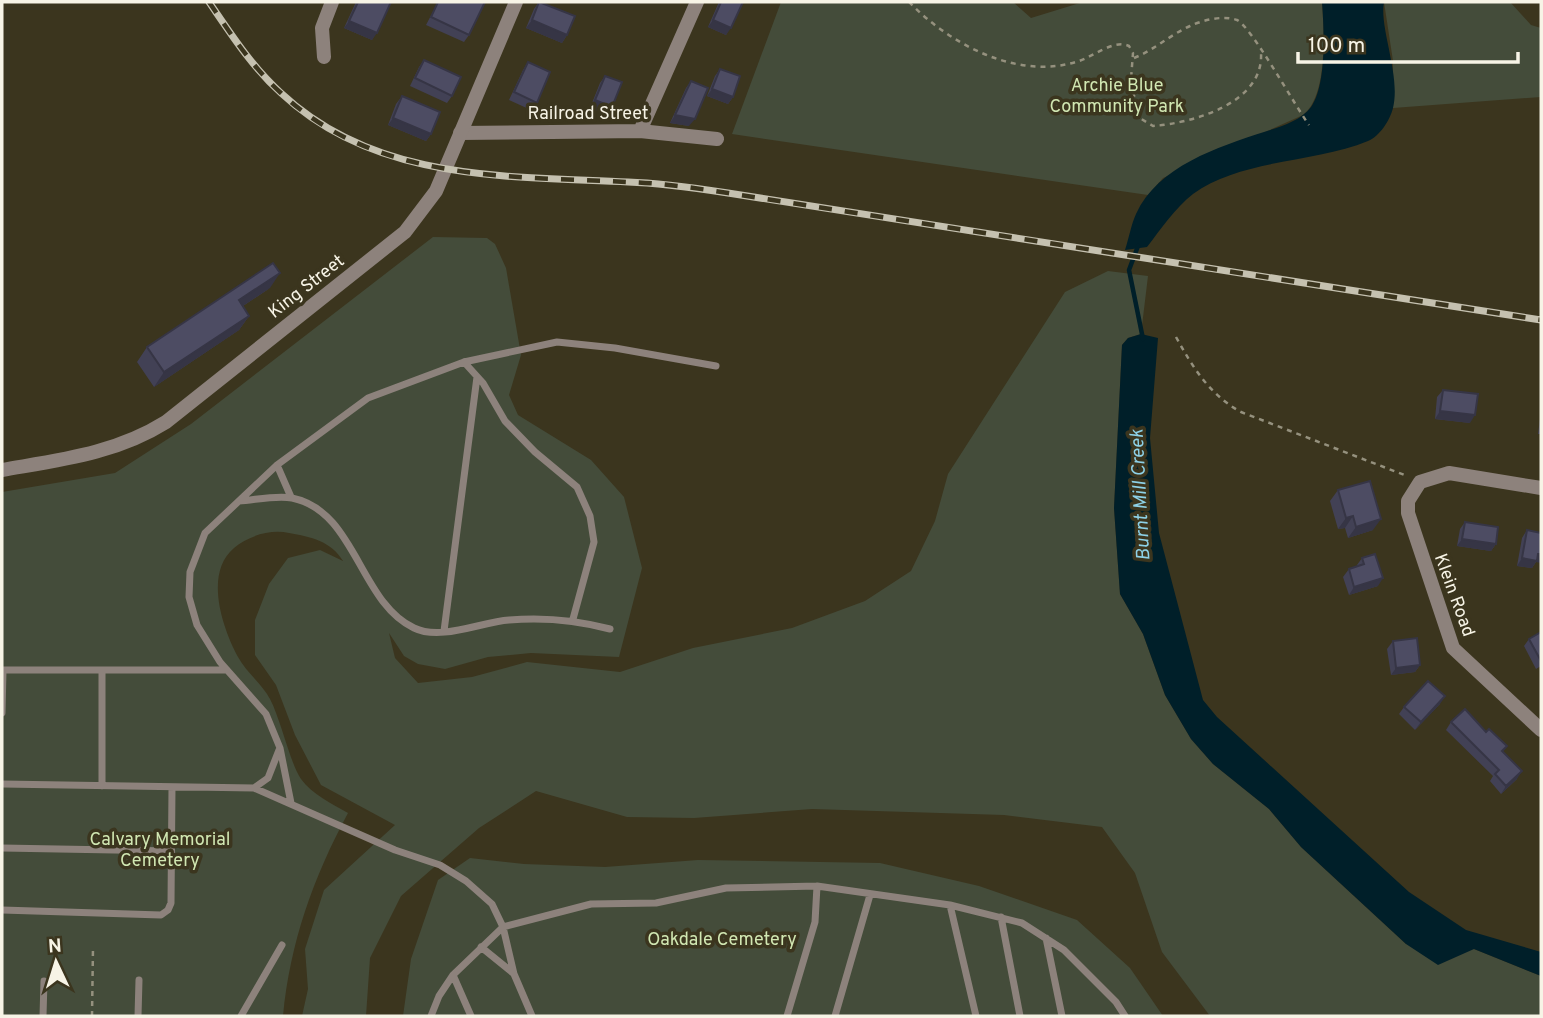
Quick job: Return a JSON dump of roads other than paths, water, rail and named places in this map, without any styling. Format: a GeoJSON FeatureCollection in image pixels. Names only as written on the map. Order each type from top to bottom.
{"type":"FeatureCollection","features":[{"type":"Feature","properties":{"kind":"street"},"geometry":{"type":"LineString","coordinates":[[324,57],[322,28],[332,2]]}},
{"type":"Feature","properties":{"kind":"street","name":"King Street"},"geometry":{"type":"LineString","coordinates":[[2,470],[123,445],[166,422],[405,232],[436,191],[516,2]]}},
{"type":"Feature","properties":{"kind":"street"},"geometry":{"type":"LineString","coordinates":[[640,131],[697,2]]}},
{"type":"Feature","properties":{"kind":"street","name":"Railroad Street"},"geometry":{"type":"LineString","coordinates":[[460,133],[640,131],[717,139]]}},
{"type":"Feature","properties":{"kind":"street","name":"Klein Road"},"geometry":{"type":"LineString","coordinates":[[1541,488],[1449,473],[1420,482],[1408,501],[1408,513],[1453,648],[1541,730]]}},
{"type":"Feature","properties":{"kind":"lane"},"geometry":{"type":"LineString","coordinates":[[291,803],[280,748],[266,714],[227,670],[197,625],[189,597],[190,572],[205,533],[277,465],[368,398],[464,362],[557,342],[615,348],[716,366]]}},
{"type":"Feature","properties":{"kind":"lane"},"geometry":{"type":"LineString","coordinates":[[464,362],[477,377],[505,421],[535,452],[577,486],[590,516],[594,542],[573,619]]}},
{"type":"Feature","properties":{"kind":"lane"},"geometry":{"type":"LineString","coordinates":[[444,631],[477,377]]}},
{"type":"Feature","properties":{"kind":"lane"},"geometry":{"type":"LineString","coordinates":[[277,465],[291,497]]}},
{"type":"Feature","properties":{"kind":"lane"},"geometry":{"type":"LineString","coordinates":[[238,501],[291,497],[311,505],[331,521],[393,614],[415,629],[444,631],[509,620],[573,619],[610,629]]}},
{"type":"Feature","properties":{"kind":"lane"},"geometry":{"type":"LineString","coordinates":[[2,713],[3,670],[227,670]]}},
{"type":"Feature","properties":{"kind":"lane"},"geometry":{"type":"LineString","coordinates":[[102,670],[102,786]]}},
{"type":"Feature","properties":{"kind":"lane"},"geometry":{"type":"LineString","coordinates":[[254,788],[268,778],[280,748]]}},
{"type":"Feature","properties":{"kind":"lane"},"geometry":{"type":"LineString","coordinates":[[2,784],[254,788],[395,850],[427,860],[466,881],[492,904],[503,927],[514,974],[532,1016]]}},
{"type":"Feature","properties":{"kind":"lane"},"geometry":{"type":"LineString","coordinates":[[2,910],[161,915],[171,903],[172,787]]}},
{"type":"Feature","properties":{"kind":"lane"},"geometry":{"type":"LineString","coordinates":[[2,848],[171,851]]}},
{"type":"Feature","properties":{"kind":"lane"},"geometry":{"type":"LineString","coordinates":[[787,1016],[815,922],[817,886]]}},
{"type":"Feature","properties":{"kind":"lane"},"geometry":{"type":"LineString","coordinates":[[431,1016],[439,996],[453,975],[503,927],[591,904],[656,903],[726,888],[817,886],[950,905],[1022,923],[1073,959],[1116,1002],[1125,1016]]}},
{"type":"Feature","properties":{"kind":"lane"},"geometry":{"type":"LineString","coordinates":[[835,1016],[870,895]]}},
{"type":"Feature","properties":{"kind":"lane"},"geometry":{"type":"LineString","coordinates":[[950,905],[976,1016]]}},
{"type":"Feature","properties":{"kind":"lane"},"geometry":{"type":"LineString","coordinates":[[1002,917],[1020,1016]]}},
{"type":"Feature","properties":{"kind":"lane"},"geometry":{"type":"LineString","coordinates":[[1046,938],[1062,1016]]}},
{"type":"Feature","properties":{"kind":"lane"},"geometry":{"type":"LineString","coordinates":[[241,1016],[282,945]]}},
{"type":"Feature","properties":{"kind":"lane"},"geometry":{"type":"LineString","coordinates":[[481,947],[514,974]]}},
{"type":"Feature","properties":{"kind":"lane"},"geometry":{"type":"LineString","coordinates":[[453,975],[471,1016]]}},
{"type":"Feature","properties":{"kind":"lane"},"geometry":{"type":"LineString","coordinates":[[138,980],[138,1016]]}},
{"type":"Feature","properties":{"kind":"lane"},"geometry":{"type":"LineString","coordinates":[[43,1016],[44,981]]}},
{"type":"Feature","properties":{"kind":"water"},"geometry":{"type":"Polygon","coordinates":[[[1322,2],[1384,2],[1384,25],[1395,95],[1392,113],[1380,132],[1368,141],[1347,148],[1255,168],[1212,183],[1193,194],[1180,206],[1147,247],[1125,250],[1134,218],[1146,197],[1174,171],[1228,144],[1289,123],[1311,107],[1320,85],[1322,71],[1322,2]]]}},
{"type":"Feature","properties":{"kind":"water"},"geometry":{"type":"Polygon","coordinates":[[[1141,334],[1158,338],[1150,438],[1159,533],[1203,700],[1217,717],[1409,892],[1466,930],[1541,952],[1541,976],[1474,949],[1438,965],[1406,944],[1301,847],[1269,809],[1213,764],[1191,739],[1165,695],[1143,634],[1120,594],[1114,508],[1122,345],[1128,338],[1141,334]]]}},
{"type":"Feature","properties":{"kind":"waterway","name":"Burnt Mill Creek"},"geometry":{"type":"LineString","coordinates":[[1138,246],[1129,270],[1143,339]]}},
{"type":"Feature","properties":{"kind":"railway"},"geometry":{"type":"LineString","coordinates":[[209,2],[251,61],[281,93],[318,122],[358,144],[401,159],[490,175],[703,189],[1541,320]]}},
{"type":"Feature","properties":{"kind":"park label","name":"Archie Blue Community Park"},"geometry":{"type":"Point","coordinates":[1117,95]}},
{"type":"Feature","properties":{"kind":"park label","name":"Calvary Memorial Cemetery"},"geometry":{"type":"Point","coordinates":[160,849]}},
{"type":"Feature","properties":{"kind":"park label","name":"Oakdale Cemetery"},"geometry":{"type":"Point","coordinates":[722,939]}}]}
